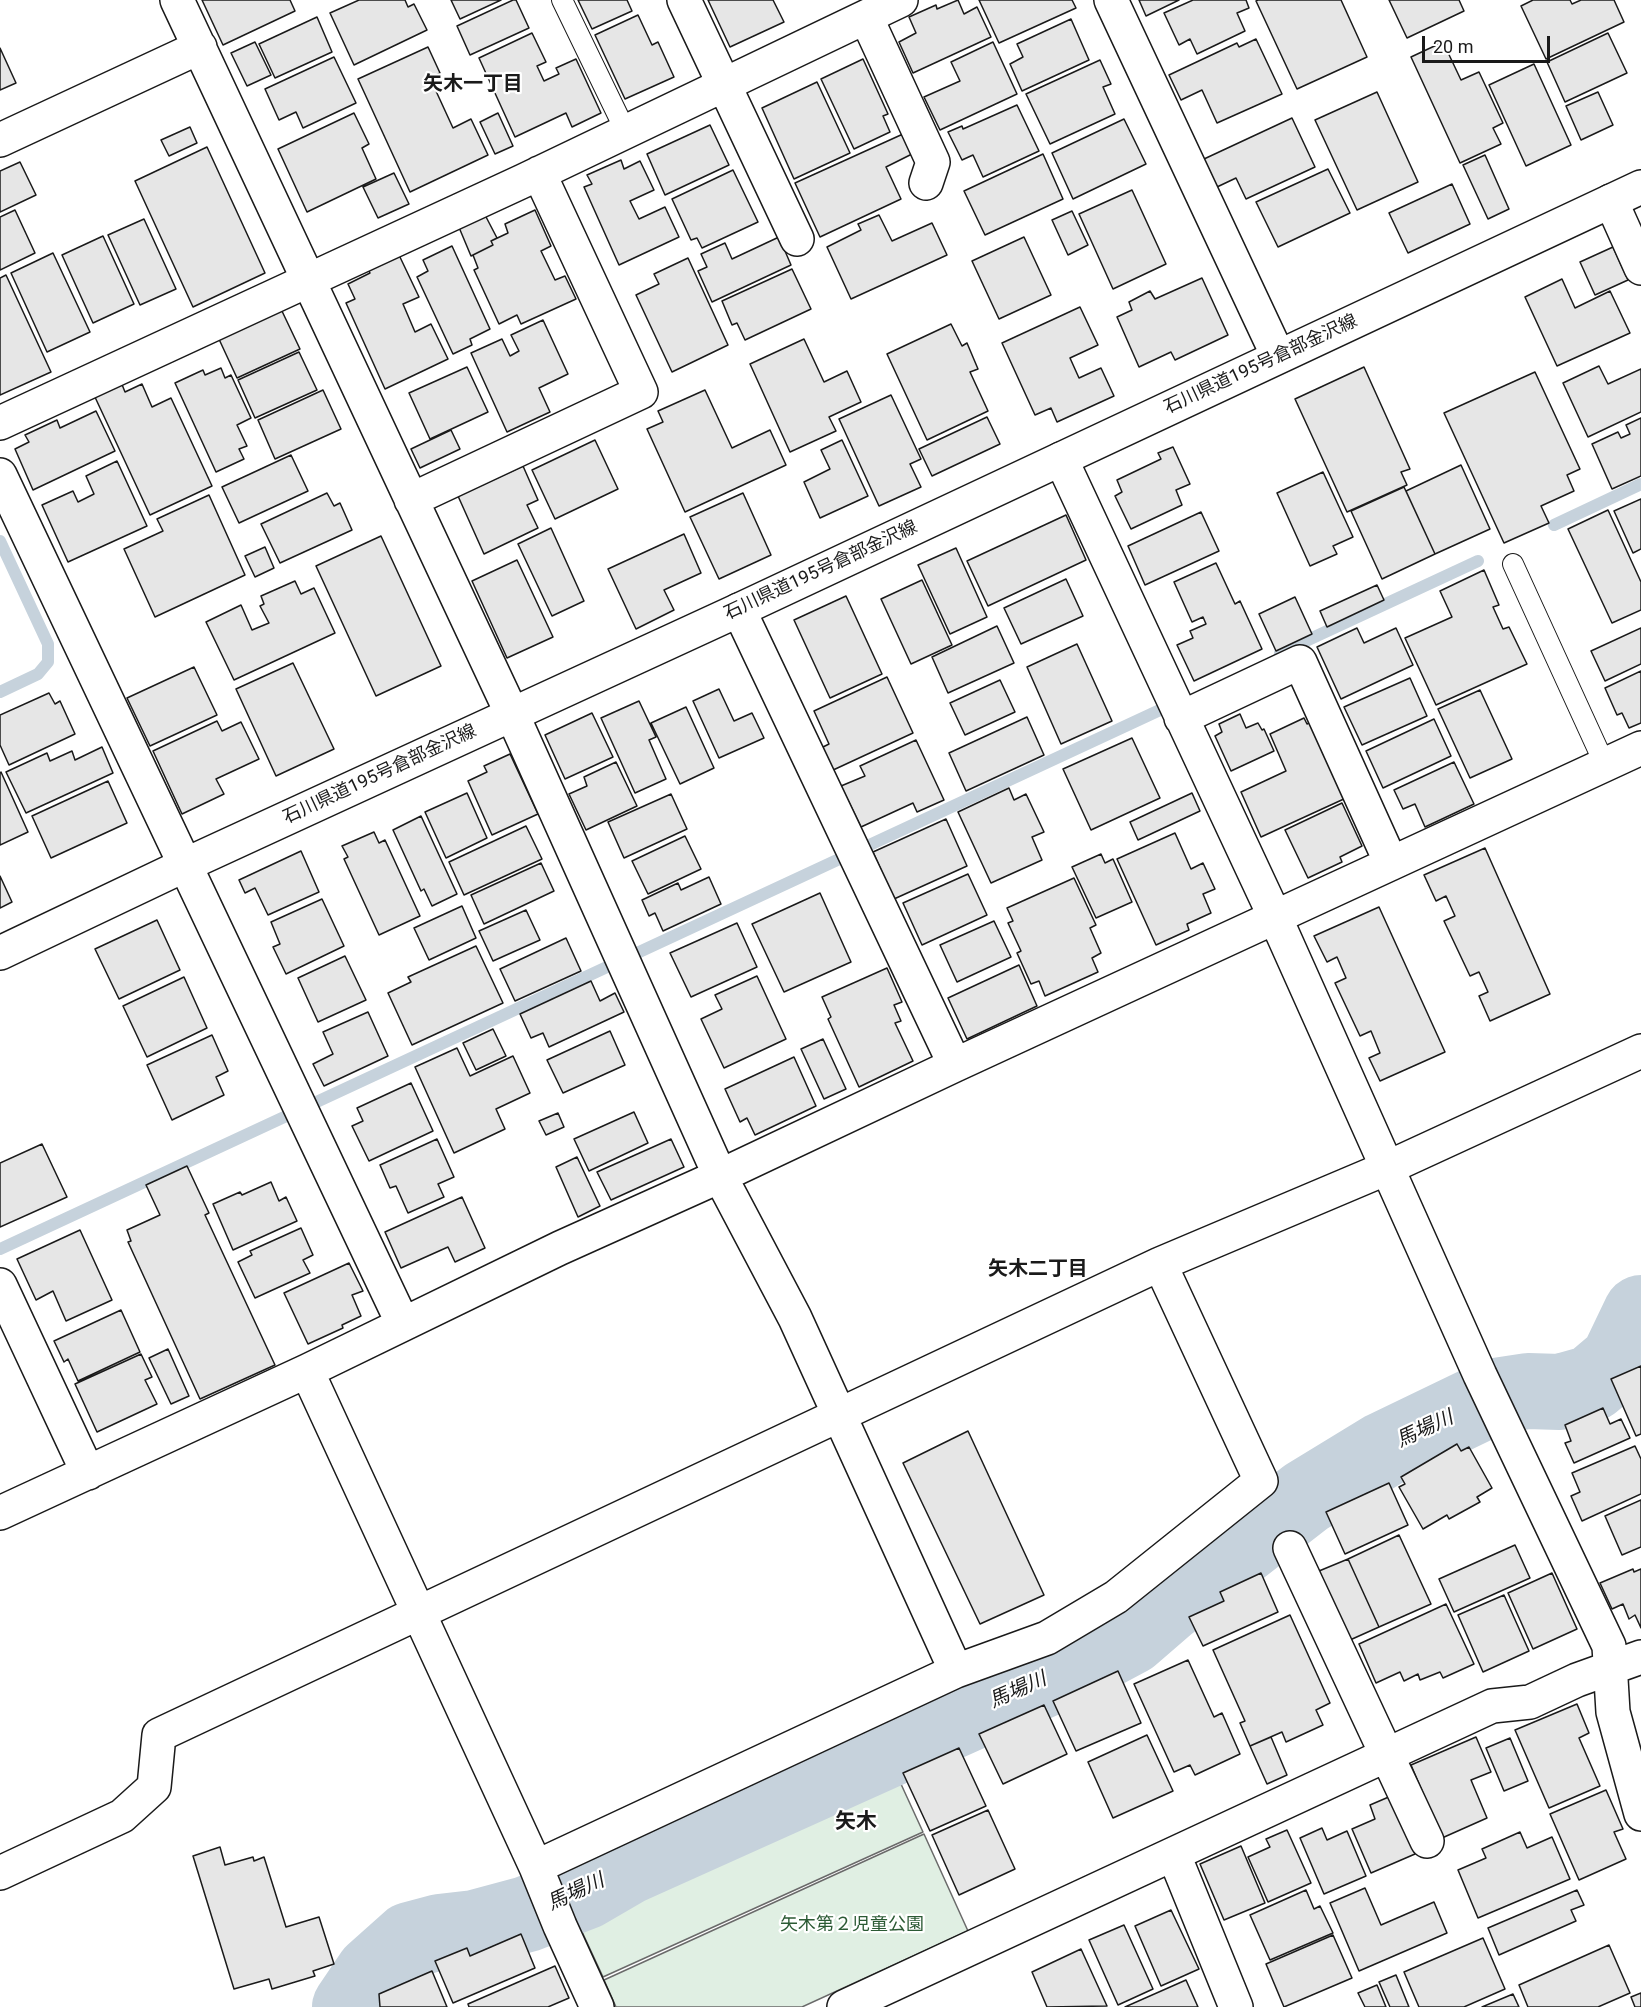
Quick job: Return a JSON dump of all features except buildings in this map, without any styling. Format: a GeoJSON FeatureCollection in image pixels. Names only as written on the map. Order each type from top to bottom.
{"type":"FeatureCollection","features":[{"type":"Feature","properties":{"kind":"street"},"geometry":{"type":"LineString","coordinates":[[177,0],[512,714],[720,1176],[795,1318],[956,1671]]}},
{"type":"Feature","properties":{"kind":"street"},"geometry":{"type":"LineString","coordinates":[[684,0],[797,239]]}},
{"type":"Feature","properties":{"kind":"street"},"geometry":{"type":"LineString","coordinates":[[0,423],[539,173],[901,0]]}},
{"type":"Feature","properties":{"kind":"street"},"geometry":{"type":"LineString","coordinates":[[1111,0],[1278,356]]}},
{"type":"Feature","properties":{"kind":"street"},"geometry":{"type":"LineString","coordinates":[[866,17],[933,162],[926,183]]}},
{"type":"Feature","properties":{"kind":"street"},"geometry":{"type":"LineString","coordinates":[[0,140],[200,47]]}},
{"type":"Feature","properties":{"kind":"street"},"geometry":{"type":"LineString","coordinates":[[411,500],[641,392],[539,173]]}},
{"type":"Feature","properties":{"kind":"street","name":"石川県道195号倉部金沢線"},"geometry":{"type":"LineString","coordinates":[[0,953],[1641,187]]}},
{"type":"Feature","properties":{"kind":"street"},"geometry":{"type":"LineString","coordinates":[[1611,201],[1641,268]]}},
{"type":"Feature","properties":{"kind":"street"},"geometry":{"type":"LineString","coordinates":[[1061,459],[1275,917],[1479,1375],[1608,1646],[1613,1712],[1641,1814]]}},
{"type":"Feature","properties":{"kind":"street"},"geometry":{"type":"LineString","coordinates":[[0,475],[403,1324]]}},
{"type":"Feature","properties":{"kind":"street"},"geometry":{"type":"LineString","coordinates":[[739,610],[955,1065]]}},
{"type":"Feature","properties":{"kind":"street"},"geometry":{"type":"LineString","coordinates":[[1176,708],[1300,662],[1391,863]]}},
{"type":"Feature","properties":{"kind":"street"},"geometry":{"type":"LineString","coordinates":[[0,1513],[307,1371],[560,1248],[720,1176],[1641,748]]}},
{"type":"Feature","properties":{"kind":"street"},"geometry":{"type":"LineString","coordinates":[[0,1873],[122,1816],[154,1787],[159,1735],[839,1413],[1160,1264],[1387,1168],[1641,1051]]}},
{"type":"Feature","properties":{"kind":"street"},"geometry":{"type":"LineString","coordinates":[[538,1874],[956,1671],[1047,1638],[1116,1597],[1260,1481],[1160,1264]]}},
{"type":"Feature","properties":{"kind":"street"},"geometry":{"type":"LineString","coordinates":[[0,1286],[88,1473]]}},
{"type":"Feature","properties":{"kind":"street"},"geometry":{"type":"LineString","coordinates":[[307,1371],[597,2007]]}},
{"type":"Feature","properties":{"kind":"street"},"geometry":{"type":"LineString","coordinates":[[1290,1548],[1427,1841]]}},
{"type":"Feature","properties":{"kind":"street"},"geometry":{"type":"LineString","coordinates":[[844,2007],[1492,1706],[1530,1702],[1577,1680],[1641,1657]]}},
{"type":"Feature","properties":{"kind":"street"},"geometry":{"type":"LineString","coordinates":[[1174,1855],[1236,2007]]}},
{"type":"Feature","properties":{"kind":"lane"},"geometry":{"type":"LineString","coordinates":[[562,0],[626,132]]}},
{"type":"Feature","properties":{"kind":"lane"},"geometry":{"type":"LineString","coordinates":[[1513,564],[1605,765]]}},
{"type":"Feature","properties":{"kind":"green space"},"geometry":{"type":"Polygon","coordinates":[[[895,1771],[923,1832],[603,1977],[577,1921],[649,1883],[895,1771]]]}},
{"type":"Feature","properties":{"kind":"green space","name":"矢木第２児童公園"},"geometry":{"type":"Polygon","coordinates":[[[924,1834],[968,1931],[802,2007],[616,2007],[604,1980],[924,1834]]]}},
{"type":"Feature","properties":{"kind":"waterway"},"geometry":{"type":"LineString","coordinates":[[1554,525],[1641,484]]}},
{"type":"Feature","properties":{"kind":"waterway"},"geometry":{"type":"LineString","coordinates":[[0,541],[48,644],[48,662],[38,674],[0,692]]}},
{"type":"Feature","properties":{"kind":"waterway"},"geometry":{"type":"LineString","coordinates":[[1280,653],[1478,561]]}},
{"type":"Feature","properties":{"kind":"waterway"},"geometry":{"type":"LineString","coordinates":[[0,1249],[1175,703]]}},
{"type":"Feature","properties":{"kind":"waterway","name":"馬場川"},"geometry":{"type":"LineString","coordinates":[[350,2007],[373,1973],[410,1940],[440,1932],[475,1928],[527,1914],[586,1891],[629,1866],[1085,1661],[1130,1637],[1167,1605],[1306,1497],[1383,1450],[1495,1396],[1528,1391],[1560,1392],[1592,1383],[1618,1361],[1641,1313]]}},
{"type":"Feature","properties":{"kind":"district","name":"矢木一丁目"},"geometry":{"type":"Point","coordinates":[473,85]}},
{"type":"Feature","properties":{"kind":"district","name":"矢木二丁目"},"geometry":{"type":"Point","coordinates":[1038,1270]}},
{"type":"Feature","properties":{"kind":"district","name":"矢木"},"geometry":{"type":"Point","coordinates":[856,1823]}}]}
